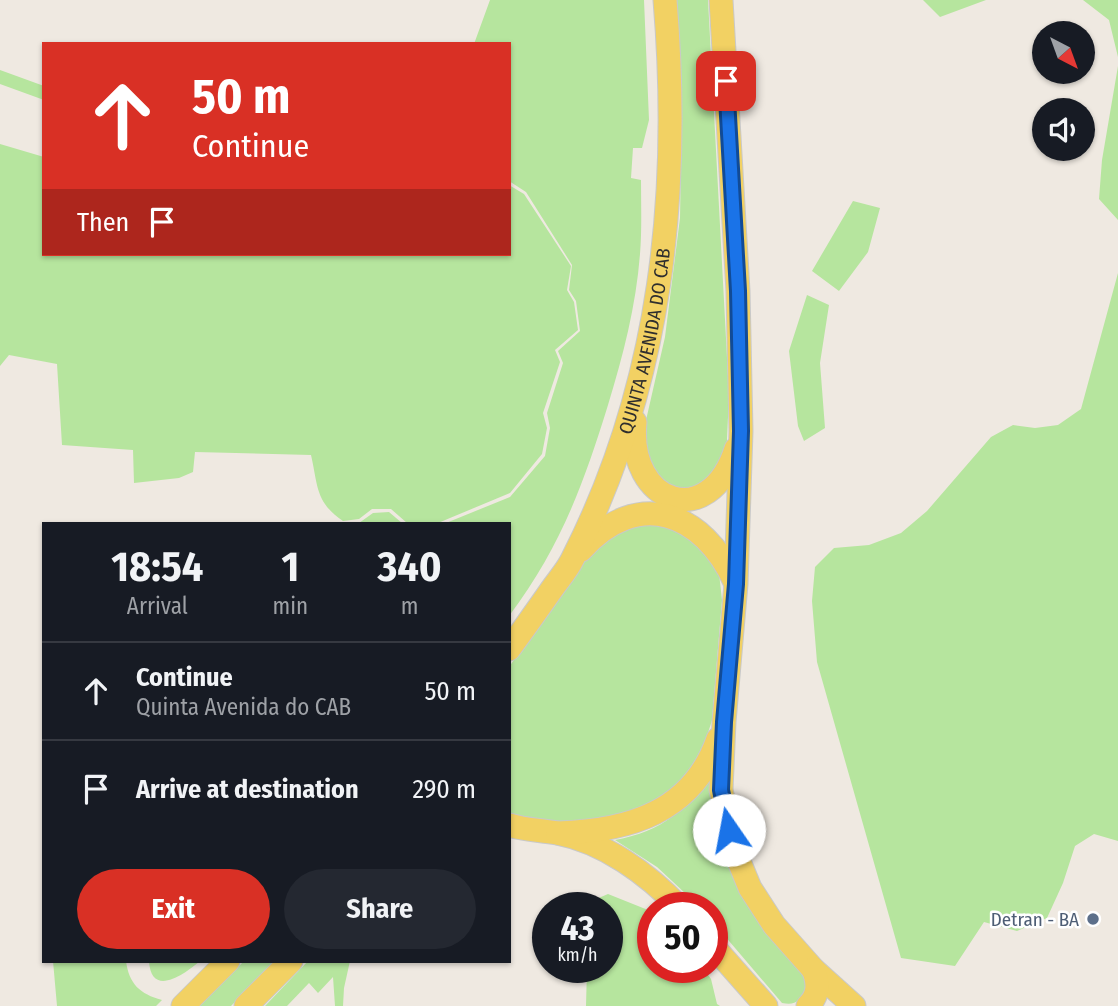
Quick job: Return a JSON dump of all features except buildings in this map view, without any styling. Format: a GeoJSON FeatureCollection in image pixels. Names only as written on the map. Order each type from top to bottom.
{"type":"FeatureCollection","features":[{"type":"Feature","properties":{"kind":"main road","name":"QUINTA AVENIDA DO CAB"},"geometry":{"type":"LineString","coordinates":[[511,646],[572,561],[622,443],[637,398],[653,322],[667,206],[670,61],[665,0]]}},
{"type":"Feature","properties":{"kind":"main road"},"geometry":{"type":"LineString","coordinates":[[721,0],[738,291],[741,431],[736,584],[721,790],[741,869],[762,907],[813,970],[853,1006]]}},
{"type":"Feature","properties":{"kind":"main road"},"geometry":{"type":"LineString","coordinates":[[637,398],[634,434],[637,461],[642,475],[664,495],[694,499],[719,483],[729,470],[741,431]]}},
{"type":"Feature","properties":{"kind":"main road"},"geometry":{"type":"LineString","coordinates":[[572,561],[593,538],[618,522],[646,514],[669,516],[691,526],[706,538],[719,552],[736,584]]}},
{"type":"Feature","properties":{"kind":"main road"},"geometry":{"type":"LineString","coordinates":[[512,828],[558,833],[592,832],[639,821],[670,804],[695,782],[706,766],[724,722]]}},
{"type":"Feature","properties":{"kind":"main road"},"geometry":{"type":"LineString","coordinates":[[558,833],[622,860],[663,892]]}},
{"type":"Feature","properties":{"kind":"main road"},"geometry":{"type":"LineString","coordinates":[[183,1006],[226,963]]}},
{"type":"Feature","properties":{"kind":"main road"},"geometry":{"type":"LineString","coordinates":[[246,1006],[289,963]]}},
{"type":"Feature","properties":{"kind":"main road"},"geometry":{"type":"LineString","coordinates":[[728,963],[766,1005]]}},
{"type":"Feature","properties":{"kind":"main road"},"geometry":{"type":"LineString","coordinates":[[808,1006],[817,990],[817,979],[813,970]]}},
{"type":"Feature","properties":{"kind":"green space"},"geometry":{"type":"Polygon","coordinates":[[[490,0],[644,0],[649,120],[642,148],[633,148],[631,178],[641,180],[641,245],[632,312],[608,405],[579,489],[556,541],[511,613],[511,522],[448,522],[510,497],[545,456],[550,428],[547,413],[563,363],[558,351],[580,331],[576,301],[569,290],[572,265],[526,192],[511,182],[511,42],[475,42],[490,0]]]}},
{"type":"Feature","properties":{"kind":"green space"},"geometry":{"type":"Polygon","coordinates":[[[673,0],[708,0],[729,395],[726,461],[700,489],[667,487],[645,456],[644,429],[665,337],[680,218],[682,101],[673,0]]]}},
{"type":"Feature","properties":{"kind":"green space"},"geometry":{"type":"Polygon","coordinates":[[[923,0],[986,0],[940,17],[923,0]]]}},
{"type":"Feature","properties":{"kind":"green space"},"geometry":{"type":"Polygon","coordinates":[[[1083,0],[1118,0],[1118,57],[1109,20],[1083,0]]]}},
{"type":"Feature","properties":{"kind":"green space"},"geometry":{"type":"Polygon","coordinates":[[[1118,66],[1118,220],[1099,199],[1102,160],[1118,66]]]}},
{"type":"Feature","properties":{"kind":"green space"},"geometry":{"type":"Polygon","coordinates":[[[0,70],[42,85],[42,99],[0,84],[0,70]]]}},
{"type":"Feature","properties":{"kind":"green space"},"geometry":{"type":"Polygon","coordinates":[[[0,144],[42,156],[42,256],[511,256],[511,186],[524,194],[571,266],[567,290],[574,302],[578,330],[555,350],[560,362],[543,413],[547,428],[542,454],[510,493],[440,522],[406,522],[391,509],[372,509],[359,519],[343,521],[322,500],[311,455],[195,452],[193,472],[179,478],[134,483],[133,450],[62,445],[57,364],[9,355],[0,366],[0,144]]]}},
{"type":"Feature","properties":{"kind":"green space"},"geometry":{"type":"Polygon","coordinates":[[[853,201],[880,208],[868,252],[839,291],[812,271],[853,201]]]}},
{"type":"Feature","properties":{"kind":"green space"},"geometry":{"type":"Polygon","coordinates":[[[1118,273],[1118,841],[1094,834],[1075,846],[1063,883],[1047,918],[1017,931],[984,922],[955,966],[901,958],[817,662],[812,601],[815,567],[834,548],[869,545],[901,533],[927,511],[991,437],[1013,425],[1035,428],[1058,425],[1081,409],[1118,273]]]}},
{"type":"Feature","properties":{"kind":"green space"},"geometry":{"type":"Polygon","coordinates":[[[807,295],[829,305],[820,363],[825,428],[804,441],[798,426],[789,351],[807,295]]]}},
{"type":"Feature","properties":{"kind":"green space"},"geometry":{"type":"Polygon","coordinates":[[[389,512],[401,522],[360,522],[373,513],[389,512]]]}},
{"type":"Feature","properties":{"kind":"green space"},"geometry":{"type":"Polygon","coordinates":[[[645,524],[681,530],[718,564],[722,600],[712,720],[699,753],[681,779],[659,798],[634,811],[605,819],[574,822],[511,818],[511,664],[585,559],[611,534],[645,524]]]}},
{"type":"Feature","properties":{"kind":"green space"},"geometry":{"type":"Polygon","coordinates":[[[712,770],[771,937],[803,975],[807,990],[794,1003],[782,1003],[728,940],[728,892],[684,892],[657,867],[615,840],[660,825],[683,808],[712,770]]]}},
{"type":"Feature","properties":{"kind":"green space"},"geometry":{"type":"Polygon","coordinates":[[[623,900],[637,906],[637,983],[712,983],[717,1004],[720,1006],[586,1006],[587,983],[623,983],[623,900]]]}},
{"type":"Feature","properties":{"kind":"green space"},"geometry":{"type":"Polygon","coordinates":[[[53,963],[127,963],[137,987],[162,1000],[156,1006],[57,1006],[53,963]]]}},
{"type":"Feature","properties":{"kind":"green space"},"geometry":{"type":"Polygon","coordinates":[[[149,963],[197,963],[170,980],[156,979],[149,963]]]}},
{"type":"Feature","properties":{"kind":"green space"},"geometry":{"type":"Polygon","coordinates":[[[242,963],[273,963],[231,1006],[199,1006],[242,963]]]}},
{"type":"Feature","properties":{"kind":"green space"},"geometry":{"type":"Polygon","coordinates":[[[306,963],[350,963],[343,1006],[335,1006],[333,977],[318,993],[309,983],[287,1006],[265,1006],[306,963]]]}},
{"type":"Feature","properties":{"kind":"place","name":"Detran - BA"},"geometry":{"type":"Point","coordinates":[1093,919]}},
{"type":"Feature","properties":{"kind":"route"},"geometry":{"type":"LineString","coordinates":[[726,81],[738,291],[741,431],[736,584],[721,790],[729,830]]}}]}
